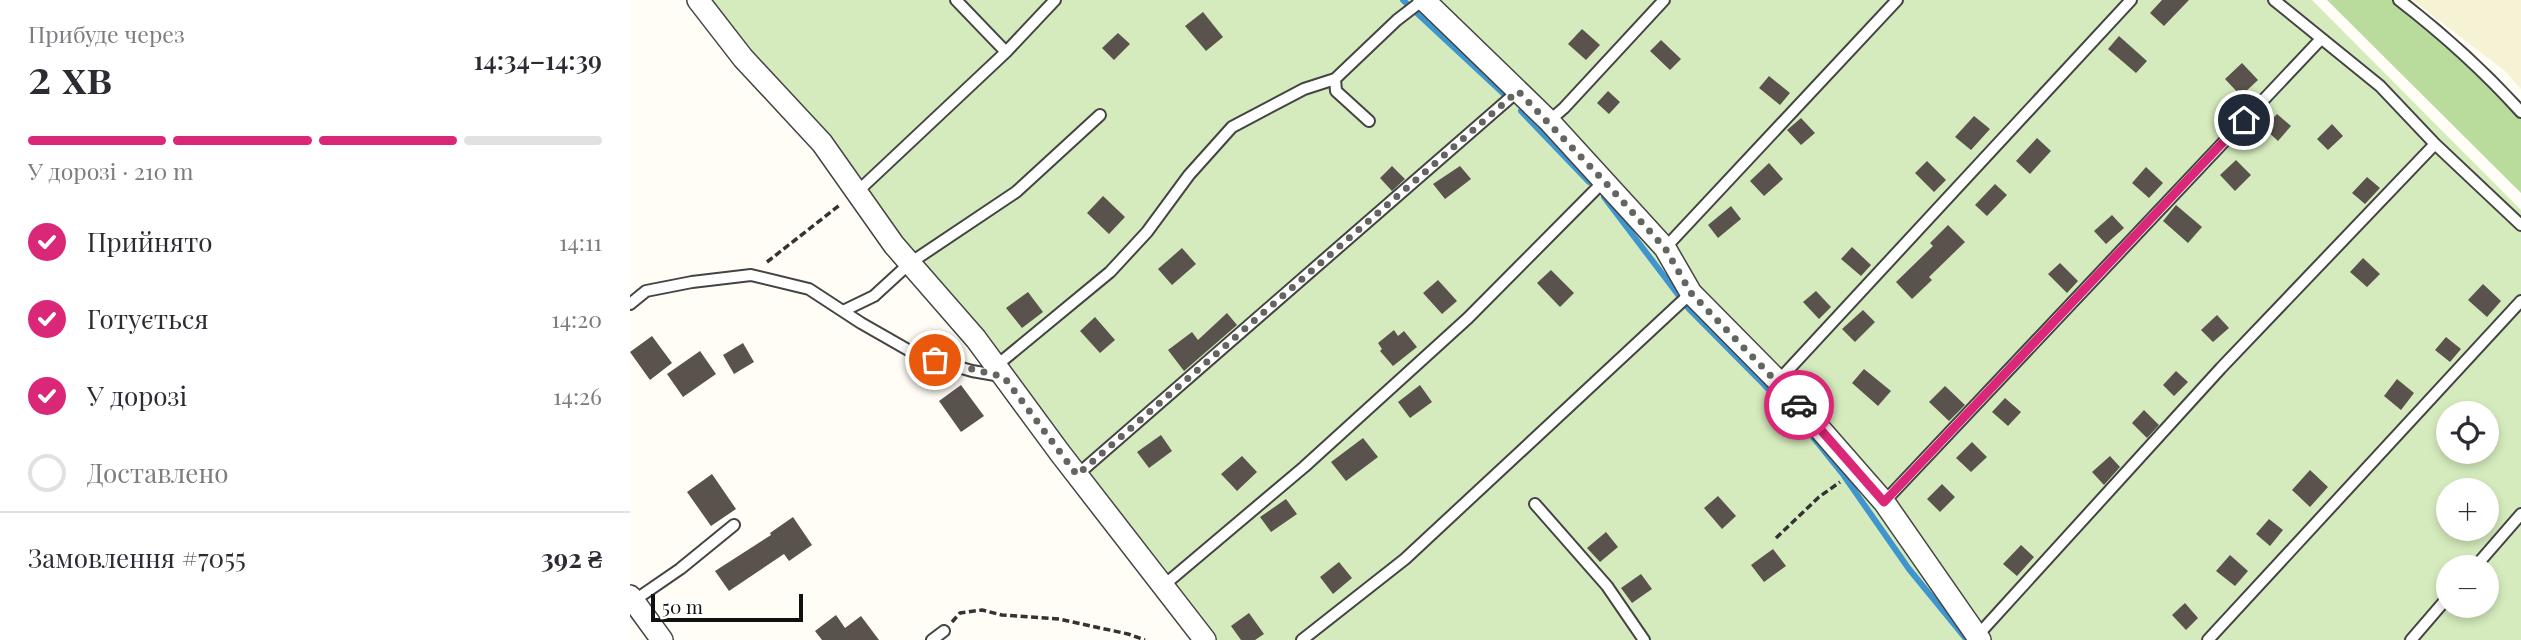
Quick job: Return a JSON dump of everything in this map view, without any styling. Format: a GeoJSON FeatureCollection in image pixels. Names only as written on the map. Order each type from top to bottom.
{"type":"FeatureCollection","features":[{"type":"Feature","properties":{"kind":"street"},"geometry":{"type":"LineString","coordinates":[[698,0],[743,58],[822,143],[894,245],[976,339],[1205,640]]}},
{"type":"Feature","properties":{"kind":"street"},"geometry":{"type":"LineString","coordinates":[[1422,1],[1549,121],[1665,248],[1685,298],[1778,381],[1884,502],[1979,638]]}},
{"type":"Feature","properties":{"kind":"street"},"geometry":{"type":"LineString","coordinates":[[631,600],[662,640]]}},
{"type":"Feature","properties":{"kind":"lane"},"geometry":{"type":"LineString","coordinates":[[956,0],[1006,52]]}},
{"type":"Feature","properties":{"kind":"lane"},"geometry":{"type":"LineString","coordinates":[[857,192],[1006,52],[1055,0]]}},
{"type":"Feature","properties":{"kind":"lane"},"geometry":{"type":"LineString","coordinates":[[1549,121],[1664,0]]}},
{"type":"Feature","properties":{"kind":"lane"},"geometry":{"type":"LineString","coordinates":[[1665,248],[1897,0]]}},
{"type":"Feature","properties":{"kind":"lane"},"geometry":{"type":"LineString","coordinates":[[1778,381],[2131,0]]}},
{"type":"Feature","properties":{"kind":"lane"},"geometry":{"type":"LineString","coordinates":[[2274,0],[2380,86],[2435,144],[2521,225]]}},
{"type":"Feature","properties":{"kind":"lane"},"geometry":{"type":"LineString","coordinates":[[2399,0],[2437,29],[2521,112]]}},
{"type":"Feature","properties":{"kind":"lane"},"geometry":{"type":"LineString","coordinates":[[630,303],[646,291],[751,275],[809,289],[917,355],[972,371],[1000,372],[1111,272],[1147,232],[1189,175],[1232,127],[1304,89],[1335,79],[1422,1]]}},
{"type":"Feature","properties":{"kind":"lane"},"geometry":{"type":"LineString","coordinates":[[1884,502],[2320,40]]}},
{"type":"Feature","properties":{"kind":"lane"},"geometry":{"type":"LineString","coordinates":[[1335,79],[1336,91],[1369,121]]}},
{"type":"Feature","properties":{"kind":"lane"},"geometry":{"type":"LineString","coordinates":[[1077,475],[1518,91]]}},
{"type":"Feature","properties":{"kind":"lane"},"geometry":{"type":"LineString","coordinates":[[843,311],[874,296],[910,263],[1016,192],[1100,115]]}},
{"type":"Feature","properties":{"kind":"lane"},"geometry":{"type":"LineString","coordinates":[[1979,638],[2221,368],[2435,144]]}},
{"type":"Feature","properties":{"kind":"lane"},"geometry":{"type":"LineString","coordinates":[[1163,586],[1304,467],[1468,318],[1604,181]]}},
{"type":"Feature","properties":{"kind":"lane"},"geometry":{"type":"LineString","coordinates":[[1301,640],[1405,559],[1685,298]]}},
{"type":"Feature","properties":{"kind":"lane"},"geometry":{"type":"LineString","coordinates":[[2208,640],[2521,301]]}},
{"type":"Feature","properties":{"kind":"lane"},"geometry":{"type":"LineString","coordinates":[[1535,504],[1607,586],[1644,640]]}},
{"type":"Feature","properties":{"kind":"lane"},"geometry":{"type":"LineString","coordinates":[[2485,555],[2521,514]]}},
{"type":"Feature","properties":{"kind":"lane"},"geometry":{"type":"LineString","coordinates":[[631,600],[680,569],[734,525]]}},
{"type":"Feature","properties":{"kind":"lane"},"geometry":{"type":"LineString","coordinates":[[2411,640],[2436,611]]}},
{"type":"Feature","properties":{"kind":"lane"},"geometry":{"type":"LineString","coordinates":[[932,640],[944,631]]}},
{"type":"Feature","properties":{"kind":"path"},"geometry":{"type":"LineString","coordinates":[[751,275],[857,192]]}},
{"type":"Feature","properties":{"kind":"path"},"geometry":{"type":"LineString","coordinates":[[1776,538],[1839,482]]}},
{"type":"Feature","properties":{"kind":"path"},"geometry":{"type":"LineString","coordinates":[[944,631],[960,613],[982,610],[1002,615],[1059,619],[1145,640]]}},
{"type":"Feature","properties":{"kind":"shaded area"},"geometry":{"type":"Polygon","coordinates":[[[2412,0],[2521,0],[2521,89],[2505,71],[2412,0]]]}},
{"type":"Feature","properties":{"kind":"green space"},"geometry":{"type":"Polygon","coordinates":[[[700,0],[2312,0],[2521,210],[2521,640],[1192,640],[700,0]]]}},
{"type":"Feature","properties":{"kind":"green space"},"geometry":{"type":"Polygon","coordinates":[[[2327,0],[2393,0],[2442,38],[2521,116],[2521,193],[2327,0]]]}},
{"type":"Feature","properties":{"kind":"building"},"geometry":{"type":"Polygon","coordinates":[[[2162,0],[2189,0],[2164,26],[2150,13],[2162,0]]]}},
{"type":"Feature","properties":{"kind":"building"},"geometry":{"type":"Polygon","coordinates":[[[1203,12],[1223,37],[1206,51],[1185,26],[1203,12]]]}},
{"type":"Feature","properties":{"kind":"building"},"geometry":{"type":"Polygon","coordinates":[[[1582,29],[1600,45],[1586,60],[1568,44],[1582,29]]]}},
{"type":"Feature","properties":{"kind":"building"},"geometry":{"type":"Polygon","coordinates":[[[1118,33],[1130,44],[1114,60],[1102,48],[1118,33]]]}},
{"type":"Feature","properties":{"kind":"building"},"geometry":{"type":"Polygon","coordinates":[[[2119,36],[2147,61],[2136,73],[2108,49],[2119,36]]]}},
{"type":"Feature","properties":{"kind":"building"},"geometry":{"type":"Polygon","coordinates":[[[1661,40],[1681,59],[1670,70],[1650,51],[1661,40]]]}},
{"type":"Feature","properties":{"kind":"building"},"geometry":{"type":"Polygon","coordinates":[[[2242,63],[2258,80],[2241,96],[2225,79],[2242,63]]]}},
{"type":"Feature","properties":{"kind":"building"},"geometry":{"type":"Polygon","coordinates":[[[1769,76],[1790,93],[1780,105],[1759,88],[1769,76]]]}},
{"type":"Feature","properties":{"kind":"building"},"geometry":{"type":"Polygon","coordinates":[[[1608,91],[1620,102],[1609,114],[1597,103],[1608,91]]]}},
{"type":"Feature","properties":{"kind":"building"},"geometry":{"type":"Polygon","coordinates":[[[2277,114],[2291,126],[2278,141],[2264,128],[2277,114]]]}},
{"type":"Feature","properties":{"kind":"building"},"geometry":{"type":"Polygon","coordinates":[[[1974,116],[1990,129],[1971,150],[1955,137],[1974,116]]]}},
{"type":"Feature","properties":{"kind":"building"},"geometry":{"type":"Polygon","coordinates":[[[1801,118],[1815,133],[1801,145],[1787,130],[1801,118]]]}},
{"type":"Feature","properties":{"kind":"building"},"geometry":{"type":"Polygon","coordinates":[[[2332,124],[2343,136],[2328,150],[2317,139],[2332,124]]]}},
{"type":"Feature","properties":{"kind":"building"},"geometry":{"type":"Polygon","coordinates":[[[2037,138],[2051,151],[2030,174],[2016,161],[2037,138]]]}},
{"type":"Feature","properties":{"kind":"building"},"geometry":{"type":"Polygon","coordinates":[[[2236,160],[2251,175],[2235,191],[2220,175],[2236,160]]]}},
{"type":"Feature","properties":{"kind":"building"},"geometry":{"type":"Polygon","coordinates":[[[1927,161],[1946,180],[1934,192],[1915,173],[1927,161]]]}},
{"type":"Feature","properties":{"kind":"building"},"geometry":{"type":"Polygon","coordinates":[[[1769,163],[1783,179],[1764,196],[1750,181],[1769,163]]]}},
{"type":"Feature","properties":{"kind":"building"},"geometry":{"type":"Polygon","coordinates":[[[1392,166],[1405,179],[1392,191],[1380,178],[1392,166]]]}},
{"type":"Feature","properties":{"kind":"building"},"geometry":{"type":"Polygon","coordinates":[[[1460,166],[1471,179],[1445,199],[1433,184],[1460,166]]]}},
{"type":"Feature","properties":{"kind":"building"},"geometry":{"type":"Polygon","coordinates":[[[2146,167],[2163,183],[2149,198],[2132,183],[2146,167]]]}},
{"type":"Feature","properties":{"kind":"building"},"geometry":{"type":"Polygon","coordinates":[[[2367,177],[2380,188],[2365,204],[2352,193],[2367,177]]]}},
{"type":"Feature","properties":{"kind":"building"},"geometry":{"type":"Polygon","coordinates":[[[1995,184],[2007,195],[1987,216],[1975,205],[1995,184]]]}},
{"type":"Feature","properties":{"kind":"building"},"geometry":{"type":"Polygon","coordinates":[[[1103,196],[1125,217],[1109,234],[1087,213],[1103,196]]]}},
{"type":"Feature","properties":{"kind":"building"},"geometry":{"type":"Polygon","coordinates":[[[2176,205],[2202,227],[2188,243],[2163,221],[2176,205]]]}},
{"type":"Feature","properties":{"kind":"building"},"geometry":{"type":"Polygon","coordinates":[[[1731,206],[1741,219],[1718,238],[1708,225],[1731,206]]]}},
{"type":"Feature","properties":{"kind":"building"},"geometry":{"type":"Polygon","coordinates":[[[2112,215],[2124,228],[2106,244],[2094,231],[2112,215]]]}},
{"type":"Feature","properties":{"kind":"building"},"geometry":{"type":"Polygon","coordinates":[[[1948,225],[1965,242],[1929,277],[1932,280],[1912,299],[1896,282],[1933,246],[1930,243],[1948,225]]]}},
{"type":"Feature","properties":{"kind":"building"},"geometry":{"type":"Polygon","coordinates":[[[1852,247],[1871,265],[1861,276],[1841,259],[1852,247]]]}},
{"type":"Feature","properties":{"kind":"building"},"geometry":{"type":"Polygon","coordinates":[[[1182,248],[1196,264],[1172,285],[1158,269],[1182,248]]]}},
{"type":"Feature","properties":{"kind":"building"},"geometry":{"type":"Polygon","coordinates":[[[2363,258],[2380,274],[2367,287],[2350,272],[2363,258]]]}},
{"type":"Feature","properties":{"kind":"building"},"geometry":{"type":"Polygon","coordinates":[[[2060,263],[2078,281],[2067,293],[2048,274],[2060,263]]]}},
{"type":"Feature","properties":{"kind":"building"},"geometry":{"type":"Polygon","coordinates":[[[1551,270],[1574,293],[1560,307],[1537,283],[1551,270]]]}},
{"type":"Feature","properties":{"kind":"building"},"geometry":{"type":"Polygon","coordinates":[[[1438,280],[1457,301],[1442,314],[1423,293],[1438,280]]]}},
{"type":"Feature","properties":{"kind":"building"},"geometry":{"type":"Polygon","coordinates":[[[2483,284],[2501,301],[2487,317],[2468,300],[2483,284]]]}},
{"type":"Feature","properties":{"kind":"building"},"geometry":{"type":"Polygon","coordinates":[[[1816,291],[1831,307],[1819,319],[1803,302],[1816,291]]]}},
{"type":"Feature","properties":{"kind":"building"},"geometry":{"type":"Polygon","coordinates":[[[1028,292],[1043,312],[1022,328],[1006,308],[1028,292]]]}},
{"type":"Feature","properties":{"kind":"building"},"geometry":{"type":"Polygon","coordinates":[[[1863,310],[1875,322],[1855,342],[1842,329],[1863,310]]]}},
{"type":"Feature","properties":{"kind":"building"},"geometry":{"type":"Polygon","coordinates":[[[1227,313],[1237,325],[1184,371],[1168,350],[1192,332],[1198,340],[1227,313]]]}},
{"type":"Feature","properties":{"kind":"building"},"geometry":{"type":"Polygon","coordinates":[[[2217,315],[2229,328],[2213,342],[2201,330],[2217,315]]]}},
{"type":"Feature","properties":{"kind":"building"},"geometry":{"type":"Polygon","coordinates":[[[1095,317],[1115,340],[1100,353],[1080,331],[1095,317]]]}},
{"type":"Feature","properties":{"kind":"building"},"geometry":{"type":"Polygon","coordinates":[[[1394,330],[1398,336],[1404,331],[1417,347],[1393,366],[1380,351],[1382,349],[1378,343],[1394,330]]]}},
{"type":"Feature","properties":{"kind":"building"},"geometry":{"type":"Polygon","coordinates":[[[652,336],[672,363],[650,380],[630,352],[652,336]]]}},
{"type":"Feature","properties":{"kind":"building"},"geometry":{"type":"Polygon","coordinates":[[[2446,337],[2461,349],[2450,362],[2435,350],[2446,337]]]}},
{"type":"Feature","properties":{"kind":"building"},"geometry":{"type":"Polygon","coordinates":[[[743,343],[754,362],[734,374],[723,355],[743,343]]]}},
{"type":"Feature","properties":{"kind":"building"},"geometry":{"type":"Polygon","coordinates":[[[700,351],[716,374],[683,397],[667,374],[700,351]]]}},
{"type":"Feature","properties":{"kind":"building"},"geometry":{"type":"Polygon","coordinates":[[[1864,369],[1891,391],[1878,406],[1852,383],[1864,369]]]}},
{"type":"Feature","properties":{"kind":"building"},"geometry":{"type":"Polygon","coordinates":[[[2176,371],[2188,382],[2174,396],[2163,385],[2176,371]]]}},
{"type":"Feature","properties":{"kind":"building"},"geometry":{"type":"Polygon","coordinates":[[[2397,379],[2414,393],[2401,410],[2384,396],[2397,379]]]}},
{"type":"Feature","properties":{"kind":"building"},"geometry":{"type":"Polygon","coordinates":[[[961,385],[984,416],[961,432],[939,401],[961,385]]]}},
{"type":"Feature","properties":{"kind":"building"},"geometry":{"type":"Polygon","coordinates":[[[1420,385],[1432,402],[1410,418],[1398,402],[1420,385]]]}},
{"type":"Feature","properties":{"kind":"building"},"geometry":{"type":"Polygon","coordinates":[[[1945,386],[1965,405],[1949,421],[1929,402],[1945,386]]]}},
{"type":"Feature","properties":{"kind":"building"},"geometry":{"type":"Polygon","coordinates":[[[2005,398],[2021,412],[2008,426],[1992,412],[2005,398]]]}},
{"type":"Feature","properties":{"kind":"building"},"geometry":{"type":"Polygon","coordinates":[[[2144,410],[2159,425],[2147,438],[2132,423],[2144,410]]]}},
{"type":"Feature","properties":{"kind":"building"},"geometry":{"type":"Polygon","coordinates":[[[1161,435],[1172,451],[1149,468],[1137,452],[1161,435]]]}},
{"type":"Feature","properties":{"kind":"building"},"geometry":{"type":"Polygon","coordinates":[[[1363,438],[1378,457],[1346,481],[1331,462],[1363,438]]]}},
{"type":"Feature","properties":{"kind":"building"},"geometry":{"type":"Polygon","coordinates":[[[1972,442],[1987,457],[1971,472],[1956,458],[1972,442]]]}},
{"type":"Feature","properties":{"kind":"building"},"geometry":{"type":"Polygon","coordinates":[[[1242,456],[1257,472],[1237,491],[1221,474],[1242,456]]]}},
{"type":"Feature","properties":{"kind":"building"},"geometry":{"type":"Polygon","coordinates":[[[2110,456],[2120,467],[2104,485],[2092,472],[2110,456]]]}},
{"type":"Feature","properties":{"kind":"building"},"geometry":{"type":"Polygon","coordinates":[[[2310,470],[2328,487],[2310,507],[2292,490],[2310,470]]]}},
{"type":"Feature","properties":{"kind":"building"},"geometry":{"type":"Polygon","coordinates":[[[712,474],[736,509],[711,526],[687,492],[712,474]]]}},
{"type":"Feature","properties":{"kind":"building"},"geometry":{"type":"Polygon","coordinates":[[[1942,484],[1955,497],[1940,512],[1927,499],[1942,484]]]}},
{"type":"Feature","properties":{"kind":"building"},"geometry":{"type":"Polygon","coordinates":[[[1718,496],[1736,516],[1722,529],[1704,508],[1718,496]]]}},
{"type":"Feature","properties":{"kind":"building"},"geometry":{"type":"Polygon","coordinates":[[[1286,499],[1297,514],[1271,532],[1260,517],[1286,499]]]}},
{"type":"Feature","properties":{"kind":"building"},"geometry":{"type":"Polygon","coordinates":[[[793,517],[812,545],[789,561],[784,554],[729,591],[715,571],[771,535],[770,533],[793,517]]]}},
{"type":"Feature","properties":{"kind":"building"},"geometry":{"type":"Polygon","coordinates":[[[2269,519],[2283,530],[2270,546],[2256,534],[2269,519]]]}},
{"type":"Feature","properties":{"kind":"building"},"geometry":{"type":"Polygon","coordinates":[[[1606,532],[1618,547],[1600,562],[1587,548],[1606,532]]]}},
{"type":"Feature","properties":{"kind":"building"},"geometry":{"type":"Polygon","coordinates":[[[2021,545],[2034,557],[2017,576],[2003,564],[2021,545]]]}},
{"type":"Feature","properties":{"kind":"building"},"geometry":{"type":"Polygon","coordinates":[[[1773,549],[1786,566],[1764,582],[1751,565],[1773,549]]]}},
{"type":"Feature","properties":{"kind":"building"},"geometry":{"type":"Polygon","coordinates":[[[2230,555],[2248,571],[2235,586],[2216,571],[2230,555]]]}},
{"type":"Feature","properties":{"kind":"building"},"geometry":{"type":"Polygon","coordinates":[[[1339,562],[1352,578],[1333,594],[1320,577],[1339,562]]]}},
{"type":"Feature","properties":{"kind":"building"},"geometry":{"type":"Polygon","coordinates":[[[1641,574],[1652,589],[1632,603],[1621,588],[1641,574]]]}},
{"type":"Feature","properties":{"kind":"building"},"geometry":{"type":"Polygon","coordinates":[[[2185,603],[2198,618],[2186,630],[2172,615],[2185,603]]]}},
{"type":"Feature","properties":{"kind":"building"},"geometry":{"type":"Polygon","coordinates":[[[1249,613],[1264,634],[1255,640],[1241,640],[1231,626],[1249,613]]]}},
{"type":"Feature","properties":{"kind":"building"},"geometry":{"type":"Polygon","coordinates":[[[836,615],[845,628],[861,616],[879,640],[822,640],[815,631],[836,615]]]}},
{"type":"Feature","properties":{"kind":"waterway"},"geometry":{"type":"LineString","coordinates":[[1403,0],[1505,95]]}},
{"type":"Feature","properties":{"kind":"waterway"},"geometry":{"type":"LineString","coordinates":[[1521,111],[1589,182]]}},
{"type":"Feature","properties":{"kind":"waterway"},"geometry":{"type":"LineString","coordinates":[[1604,197],[1689,309],[1801,422],[1842,473],[1909,569],[1967,640]]}},
{"type":"Feature","properties":{"kind":"way so far"},"geometry":{"type":"LineString","coordinates":[[935,360],[1004,377],[1077,475],[1518,91],[1549,121],[1665,248],[1691,293],[1799,405]]}},
{"type":"Feature","properties":{"kind":"route"},"geometry":{"type":"LineString","coordinates":[[1799,405],[1884,502],[2244,120]]}}]}
